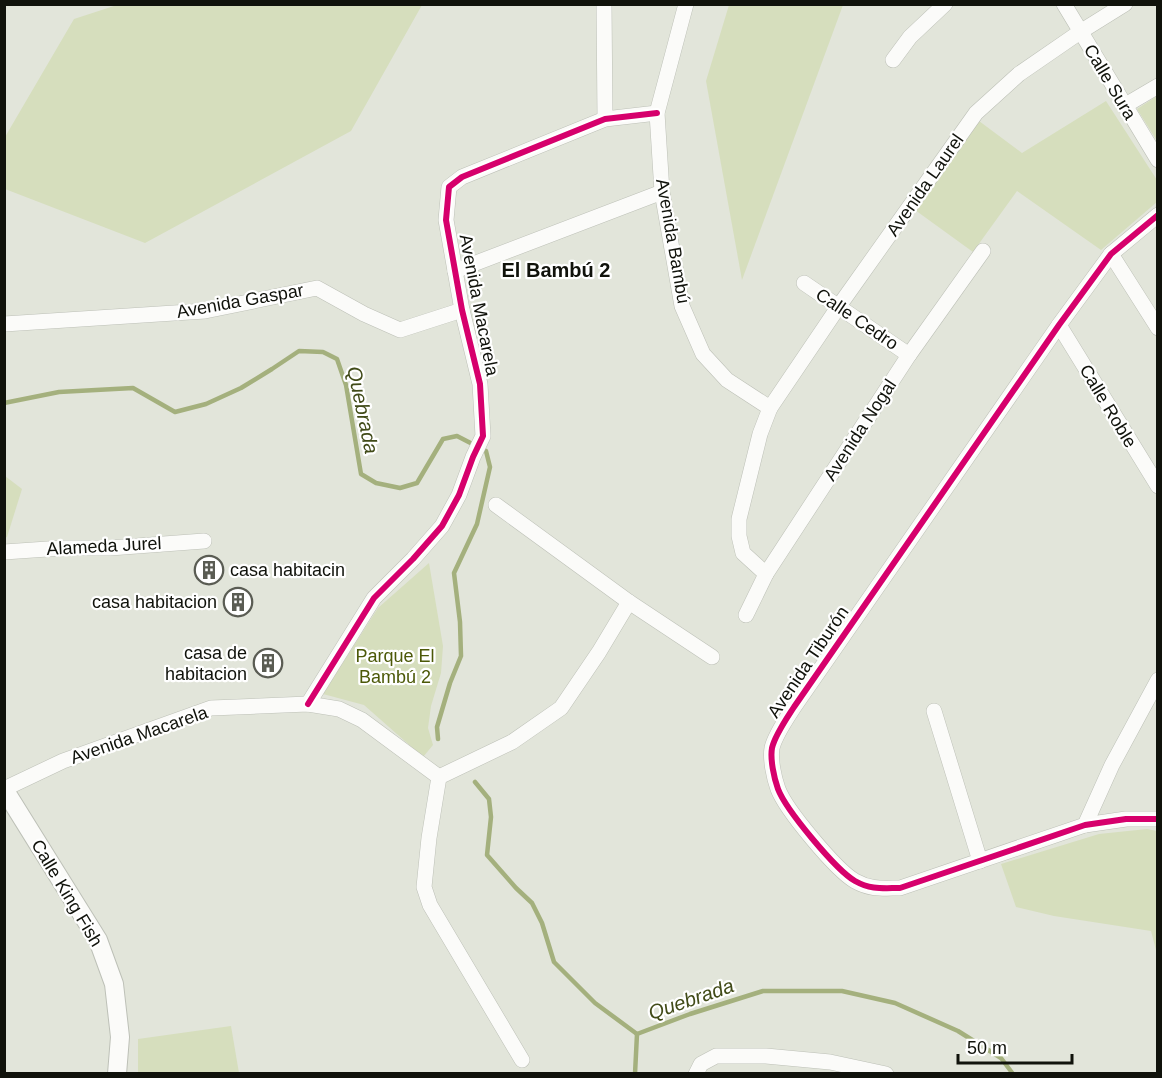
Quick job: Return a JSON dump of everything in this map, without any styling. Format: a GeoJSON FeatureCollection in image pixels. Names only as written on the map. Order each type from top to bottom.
{"type":"FeatureCollection","features":[{"type":"Feature","properties":{"kind":"street"},"geometry":{"type":"LineString","coordinates":[[604,4],[605,119]]}},
{"type":"Feature","properties":{"kind":"street","name":"Avenida Bambú"},"geometry":{"type":"LineString","coordinates":[[686,4],[657,112],[662,192],[682,306],[703,354],[727,380],[770,408]]}},
{"type":"Feature","properties":{"kind":"street"},"geometry":{"type":"LineString","coordinates":[[893,60],[910,37],[945,4]]}},
{"type":"Feature","properties":{"kind":"street","name":"Calle Sura"},"geometry":{"type":"LineString","coordinates":[[1064,4],[1158,160]]}},
{"type":"Feature","properties":{"kind":"street","name":"Avenida Laurel"},"geometry":{"type":"LineString","coordinates":[[770,408],[839,306],[976,114],[1020,74],[1125,4]]}},
{"type":"Feature","properties":{"kind":"street"},"geometry":{"type":"LineString","coordinates":[[1124,106],[1158,86]]}},
{"type":"Feature","properties":{"kind":"street","name":"Avenida Macarela"},"geometry":{"type":"LineString","coordinates":[[4,789],[63,761],[211,708],[308,704],[374,598],[442,526],[459,495],[483,436],[480,384],[462,310],[446,220],[449,187],[462,177],[605,119],[657,112]]}},
{"type":"Feature","properties":{"kind":"street"},"geometry":{"type":"LineString","coordinates":[[455,271],[662,192]]}},
{"type":"Feature","properties":{"kind":"street","name":"Avenida Tiburón"},"geometry":{"type":"LineString","coordinates":[[1158,214],[1112,254],[1059,325],[794,707],[772,748],[773,772],[779,791],[802,826],[838,867],[854,881],[873,889],[900,888],[1085,825],[1126,819],[1158,819]]}},
{"type":"Feature","properties":{"kind":"street","name":"Avenida Nogal"},"geometry":{"type":"LineString","coordinates":[[746,615],[766,574],[909,355],[983,251]]}},
{"type":"Feature","properties":{"kind":"street"},"geometry":{"type":"LineString","coordinates":[[1112,254],[1158,328]]}},
{"type":"Feature","properties":{"kind":"street","name":"Calle Cedro"},"geometry":{"type":"LineString","coordinates":[[804,283],[909,355]]}},
{"type":"Feature","properties":{"kind":"street","name":"Avenida Gaspar"},"geometry":{"type":"LineString","coordinates":[[4,324],[205,311],[316,288],[400,330],[462,310]]}},
{"type":"Feature","properties":{"kind":"street","name":"Calle Roble"},"geometry":{"type":"LineString","coordinates":[[1059,325],[1158,486]]}},
{"type":"Feature","properties":{"kind":"street"},"geometry":{"type":"LineString","coordinates":[[766,574],[743,553],[739,536],[739,519],[760,434],[770,408]]}},
{"type":"Feature","properties":{"kind":"street"},"geometry":{"type":"LineString","coordinates":[[496,505],[629,602],[712,657]]}},
{"type":"Feature","properties":{"kind":"street","name":"Alameda Jurel"},"geometry":{"type":"LineString","coordinates":[[4,552],[62,548],[110,548],[204,541]]}},
{"type":"Feature","properties":{"kind":"street"},"geometry":{"type":"LineString","coordinates":[[439,777],[512,742],[561,708],[629,602]]}},
{"type":"Feature","properties":{"kind":"street"},"geometry":{"type":"LineString","coordinates":[[1085,825],[1112,765],[1158,680]]}},
{"type":"Feature","properties":{"kind":"street"},"geometry":{"type":"LineString","coordinates":[[308,704],[339,709],[362,720],[439,777]]}},
{"type":"Feature","properties":{"kind":"street"},"geometry":{"type":"LineString","coordinates":[[934,711],[980,861]]}},
{"type":"Feature","properties":{"kind":"street"},"geometry":{"type":"LineString","coordinates":[[439,777],[424,887],[430,905],[522,1059]]}},
{"type":"Feature","properties":{"kind":"street","name":"Calle King Fish"},"geometry":{"type":"LineString","coordinates":[[4,789],[98,940],[114,984],[120,1037],[117,1074]]}},
{"type":"Feature","properties":{"kind":"street"},"geometry":{"type":"LineString","coordinates":[[696,1074],[701,1064],[716,1056],[766,1056],[830,1062],[886,1074]]}},
{"type":"Feature","properties":{"kind":"green space"},"geometry":{"type":"Polygon","coordinates":[[[117,5],[422,5],[351,131],[145,243],[5,189],[5,137],[74,19],[117,5]]]}},
{"type":"Feature","properties":{"kind":"green space"},"geometry":{"type":"Polygon","coordinates":[[[729,5],[843,5],[742,280],[706,81],[729,5]]]}},
{"type":"Feature","properties":{"kind":"green space"},"geometry":{"type":"Polygon","coordinates":[[[1157,96],[1157,141],[1137,109],[1157,96]]]}},
{"type":"Feature","properties":{"kind":"green space"},"geometry":{"type":"Polygon","coordinates":[[[1106,101],[1157,180],[1157,202],[1101,250],[1017,191],[973,252],[915,210],[979,121],[1022,153],[1106,101]]]}},
{"type":"Feature","properties":{"kind":"green space"},"geometry":{"type":"Polygon","coordinates":[[[5,476],[22,489],[5,538],[5,476]]]}},
{"type":"Feature","properties":{"kind":"green space","name":"Parque El Bambú 2"},"geometry":{"type":"Polygon","coordinates":[[[429,563],[443,646],[441,673],[431,706],[428,728],[433,745],[423,757],[364,705],[323,694],[378,608],[429,563]]]}},
{"type":"Feature","properties":{"kind":"green space"},"geometry":{"type":"Polygon","coordinates":[[[1147,829],[1157,831],[1158,948],[1156,950],[1151,931],[1054,916],[1016,907],[1001,864],[1099,834],[1147,829]]]}},
{"type":"Feature","properties":{"kind":"green space"},"geometry":{"type":"Polygon","coordinates":[[[231,1026],[239,1073],[138,1073],[138,1039],[231,1026]]]}},
{"type":"Feature","properties":{"kind":"waterway","name":"Quebrada"},"geometry":{"type":"LineString","coordinates":[[4,403],[59,392],[133,388],[175,412],[206,404],[241,388],[299,351],[323,352],[337,359],[346,385],[361,474],[376,483],[400,488],[417,483],[443,439],[457,436],[486,451],[490,467],[477,524],[454,573],[460,622],[461,656],[437,727],[438,739]]}},
{"type":"Feature","properties":{"kind":"waterway","name":"Quebrada"},"geometry":{"type":"LineString","coordinates":[[475,782],[489,799],[491,817],[487,855],[532,903],[542,923],[554,962],[595,1003],[637,1034]]}},
{"type":"Feature","properties":{"kind":"waterway","name":"Quebrada"},"geometry":{"type":"LineString","coordinates":[[637,1034],[690,1014],[763,991],[842,991],[895,1003],[958,1031],[1001,1058],[1013,1074]]}},
{"type":"Feature","properties":{"kind":"waterway"},"geometry":{"type":"LineString","coordinates":[[635,1074],[637,1034]]}},
{"type":"Feature","properties":{"kind":"cycle path"},"geometry":{"type":"LineString","coordinates":[[308,704],[374,598],[442,526],[459,495],[483,436],[480,384],[462,310],[446,220],[449,187],[462,177],[605,119],[657,113]]}},
{"type":"Feature","properties":{"kind":"cycle path"},"geometry":{"type":"LineString","coordinates":[[1158,215],[1111,254],[1059,325],[794,707],[772,748],[775,780],[791,811],[836,865],[855,881],[872,887],[900,888],[1085,825],[1126,819],[1158,819]]}},
{"type":"Feature","properties":{"kind":"place","name":"casa habitacin"},"geometry":{"type":"Point","coordinates":[209,570]}},
{"type":"Feature","properties":{"kind":"place","name":"casa habitacion"},"geometry":{"type":"Point","coordinates":[238,602]}},
{"type":"Feature","properties":{"kind":"place","name":"casa de habitacion"},"geometry":{"type":"Point","coordinates":[268,663]}},
{"type":"Feature","properties":{"kind":"district","name":"El Bambú 2"},"geometry":{"type":"Point","coordinates":[556,270]}}]}
